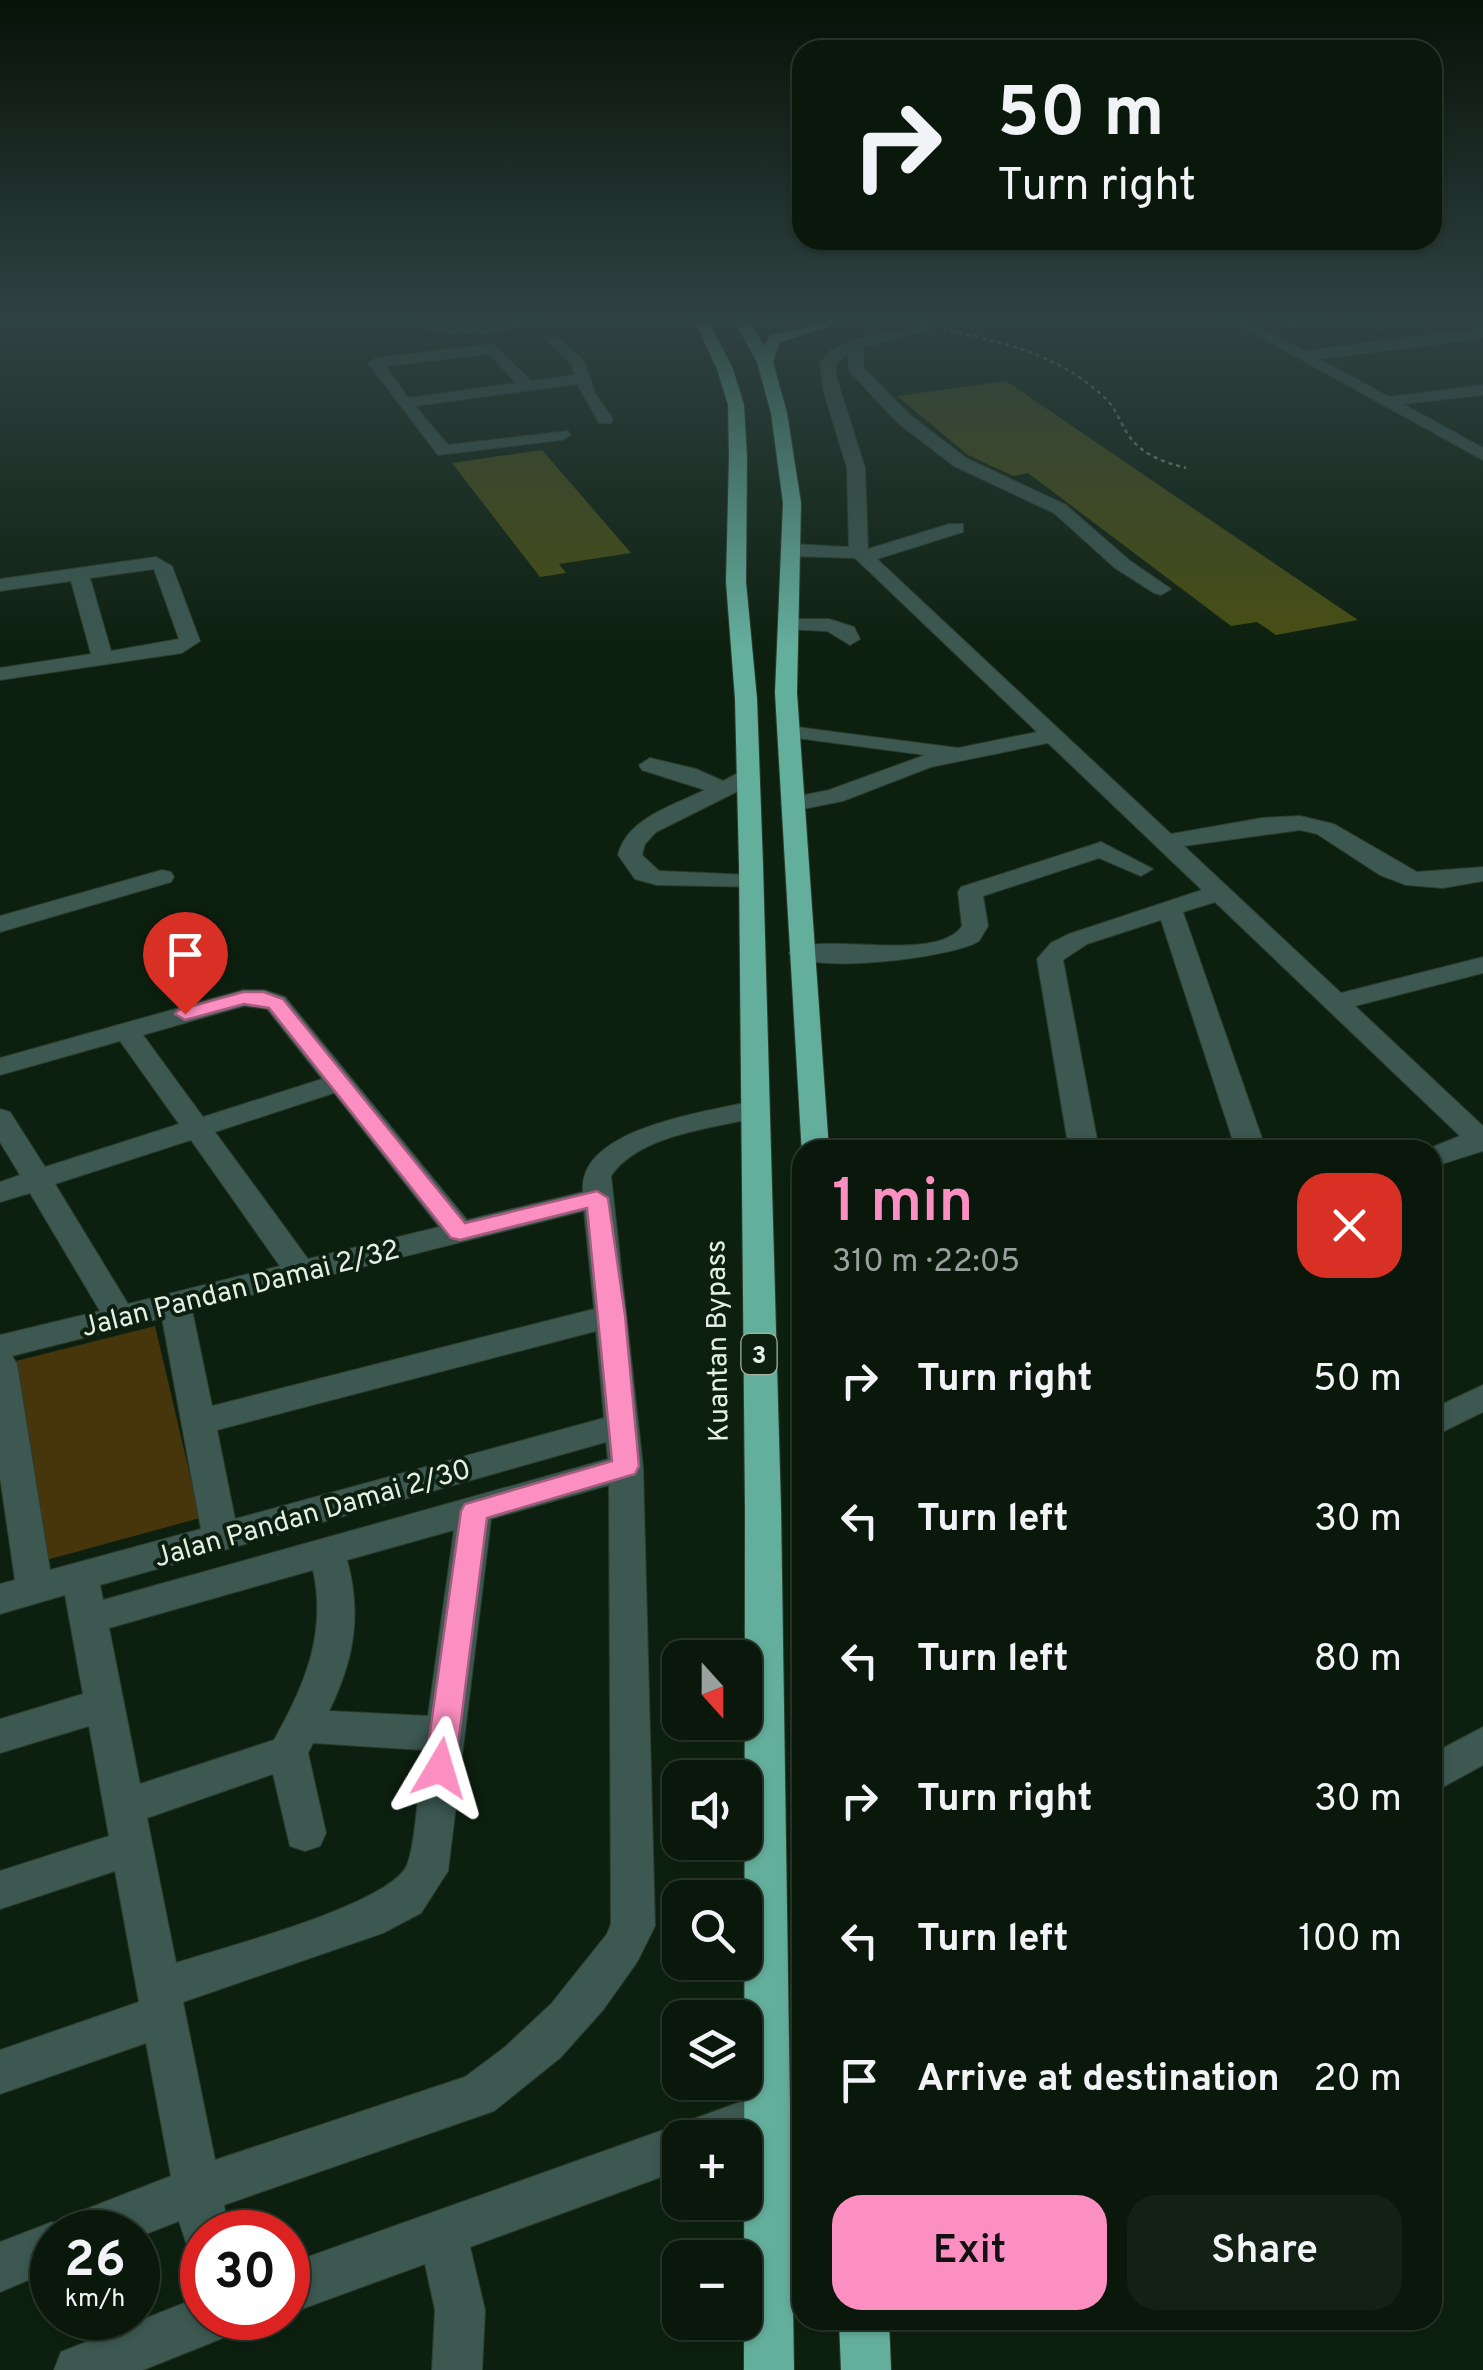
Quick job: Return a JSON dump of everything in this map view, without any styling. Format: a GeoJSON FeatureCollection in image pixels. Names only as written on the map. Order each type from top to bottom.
{"type":"FeatureCollection","features":[{"type":"Feature","properties":{"kind":"highway","name":"Kuantan Bypass"},"geometry":{"type":"LineString","coordinates":[[736,429],[736,783],[751,882],[762,1509],[770,2114],[769,2370]]}},
{"type":"Feature","properties":{"kind":"highway"},"geometry":{"type":"LineString","coordinates":[[773,429],[786,458],[792,503],[789,730],[813,1140]]}},
{"type":"Feature","properties":{"kind":"highway"},"geometry":{"type":"LineString","coordinates":[[864,2330],[866,2370]]}},
{"type":"Feature","properties":{"kind":"street"},"geometry":{"type":"LineString","coordinates":[[425,429],[444,451],[562,435]]}},
{"type":"Feature","properties":{"kind":"street"},"geometry":{"type":"LineString","coordinates":[[844,429],[855,464],[858,498],[854,534],[862,555],[1482,1141],[1442,1155]]}},
{"type":"Feature","properties":{"kind":"street"},"geometry":{"type":"LineString","coordinates":[[916,429],[975,471],[1060,509],[1122,564],[1161,590]]}},
{"type":"Feature","properties":{"kind":"street"},"geometry":{"type":"LineString","coordinates":[[1438,429],[1483,454]]}},
{"type":"Feature","properties":{"kind":"street"},"geometry":{"type":"LineString","coordinates":[[791,550],[862,555],[956,528]]}},
{"type":"Feature","properties":{"kind":"street"},"geometry":{"type":"LineString","coordinates":[[0,586],[156,564],[162,566],[190,641],[182,647],[102,658],[2,666]]}},
{"type":"Feature","properties":{"kind":"street"},"geometry":{"type":"LineString","coordinates":[[79,573],[102,658]]}},
{"type":"Feature","properties":{"kind":"street"},"geometry":{"type":"LineString","coordinates":[[788,625],[839,626],[850,639]]}},
{"type":"Feature","properties":{"kind":"street"},"geometry":{"type":"LineString","coordinates":[[789,730],[960,754]]}},
{"type":"Feature","properties":{"kind":"street"},"geometry":{"type":"LineString","coordinates":[[793,804],[835,796],[960,754],[1050,736]]}},
{"type":"Feature","properties":{"kind":"street"},"geometry":{"type":"LineString","coordinates":[[650,765],[736,783]]}},
{"type":"Feature","properties":{"kind":"street"},"geometry":{"type":"LineString","coordinates":[[736,783],[638,834],[630,855],[644,874],[657,878],[751,882]]}},
{"type":"Feature","properties":{"kind":"street"},"geometry":{"type":"LineString","coordinates":[[1163,842],[1300,823],[1329,831],[1407,880],[1437,881],[1483,874]]}},
{"type":"Feature","properties":{"kind":"street"},"geometry":{"type":"LineString","coordinates":[[802,953],[920,952],[944,948],[970,936],[976,923],[970,892],[1100,849],[1140,869]]}},
{"type":"Feature","properties":{"kind":"street"},"geometry":{"type":"LineString","coordinates":[[0,924],[162,877]]}},
{"type":"Feature","properties":{"kind":"street"},"geometry":{"type":"LineString","coordinates":[[1082,1140],[1050,959],[1060,948],[1078,939],[1217,893]]}},
{"type":"Feature","properties":{"kind":"street"},"geometry":{"type":"LineString","coordinates":[[1170,910],[1248,1140]]}},
{"type":"Feature","properties":{"kind":"street"},"geometry":{"type":"LineString","coordinates":[[1336,1002],[1483,965]]}},
{"type":"Feature","properties":{"kind":"street"},"geometry":{"type":"LineString","coordinates":[[0,1068],[243,998],[264,998],[276,1003],[460,1232]]}},
{"type":"Feature","properties":{"kind":"street"},"geometry":{"type":"LineString","coordinates":[[126,1030],[301,1272]]}},
{"type":"Feature","properties":{"kind":"street"},"geometry":{"type":"LineString","coordinates":[[0,1192],[340,1082]]}},
{"type":"Feature","properties":{"kind":"street"},"geometry":{"type":"LineString","coordinates":[[206,2210],[478,2095],[514,2073],[620,1956],[633,1926],[626,1466],[596,1176],[601,1163],[612,1154],[669,1130],[752,1110]]}},
{"type":"Feature","properties":{"kind":"street"},"geometry":{"type":"LineString","coordinates":[[0,1118],[120,1317]]}},
{"type":"Feature","properties":{"kind":"street","name":"Jalan Pandan Damai 2/32"},"geometry":{"type":"LineString","coordinates":[[0,1347],[597,1198]]}},
{"type":"Feature","properties":{"kind":"street"},"geometry":{"type":"LineString","coordinates":[[175,1304],[221,1538]]}},
{"type":"Feature","properties":{"kind":"street"},"geometry":{"type":"LineString","coordinates":[[198,1422],[613,1315]]}},
{"type":"Feature","properties":{"kind":"street"},"geometry":{"type":"LineString","coordinates":[[0,1364],[8,1470],[35,1589]]}},
{"type":"Feature","properties":{"kind":"street"},"geometry":{"type":"LineString","coordinates":[[1442,1420],[1483,1398]]}},
{"type":"Feature","properties":{"kind":"street","name":"Jalan Pandan Damai 2/30"},"geometry":{"type":"LineString","coordinates":[[0,1599],[623,1425]]}},
{"type":"Feature","properties":{"kind":"street"},"geometry":{"type":"LineString","coordinates":[[89,1620],[626,1466]]}},
{"type":"Feature","properties":{"kind":"street"},"geometry":{"type":"LineString","coordinates":[[0,2072],[368,1919],[406,1899],[426,1871],[474,1511]]}},
{"type":"Feature","properties":{"kind":"street"},"geometry":{"type":"LineString","coordinates":[[305,1834],[295,1739],[336,1638],[337,1602],[328,1552]]}},
{"type":"Feature","properties":{"kind":"street"},"geometry":{"type":"LineString","coordinates":[[80,1576],[201,2210]]}},
{"type":"Feature","properties":{"kind":"street"},"geometry":{"type":"LineString","coordinates":[[0,1736],[106,1704]]}},
{"type":"Feature","properties":{"kind":"street"},"geometry":{"type":"LineString","coordinates":[[0,1890],[130,1827],[295,1739],[444,1734]]}},
{"type":"Feature","properties":{"kind":"street"},"geometry":{"type":"LineString","coordinates":[[1442,1770],[1483,1744]]}},
{"type":"Feature","properties":{"kind":"street"},"geometry":{"type":"LineString","coordinates":[[754,2120],[770,2114]]}},
{"type":"Feature","properties":{"kind":"street"},"geometry":{"type":"LineString","coordinates":[[310,2281],[662,2153]]}},
{"type":"Feature","properties":{"kind":"street"},"geometry":{"type":"LineString","coordinates":[[443,2233],[460,2310],[457,2370]]}},
{"type":"Feature","properties":{"kind":"street"},"geometry":{"type":"LineString","coordinates":[[0,2266],[30,2254]]}},
{"type":"Feature","properties":{"kind":"street"},"geometry":{"type":"LineString","coordinates":[[79,2370],[180,2330]]}},
{"type":"Feature","properties":{"kind":"path"},"geometry":{"type":"LineString","coordinates":[[1127,429],[1130,438],[1151,456],[1186,468]]}},
{"type":"Feature","properties":{"kind":"shaded area"},"geometry":{"type":"Polygon","coordinates":[[[155,1326],[200,1518],[39,1562],[8,1363],[155,1326]]]}},
{"type":"Feature","properties":{"kind":"building"},"geometry":{"type":"Polygon","coordinates":[[[936,429],[1076,429],[1358,620],[1276,635],[1257,622],[1231,626],[1028,473],[1013,476],[968,455],[936,429]]]}},
{"type":"Feature","properties":{"kind":"building"},"geometry":{"type":"Polygon","coordinates":[[[542,450],[631,553],[559,564],[566,573],[540,577],[452,463],[542,450]]]}},
{"type":"Feature","properties":{"kind":"route"},"geometry":{"type":"LineString","coordinates":[[185,1014],[243,998],[264,998],[276,1003],[460,1232],[597,1198],[613,1315],[626,1466],[474,1511],[440,1768]]}}]}
